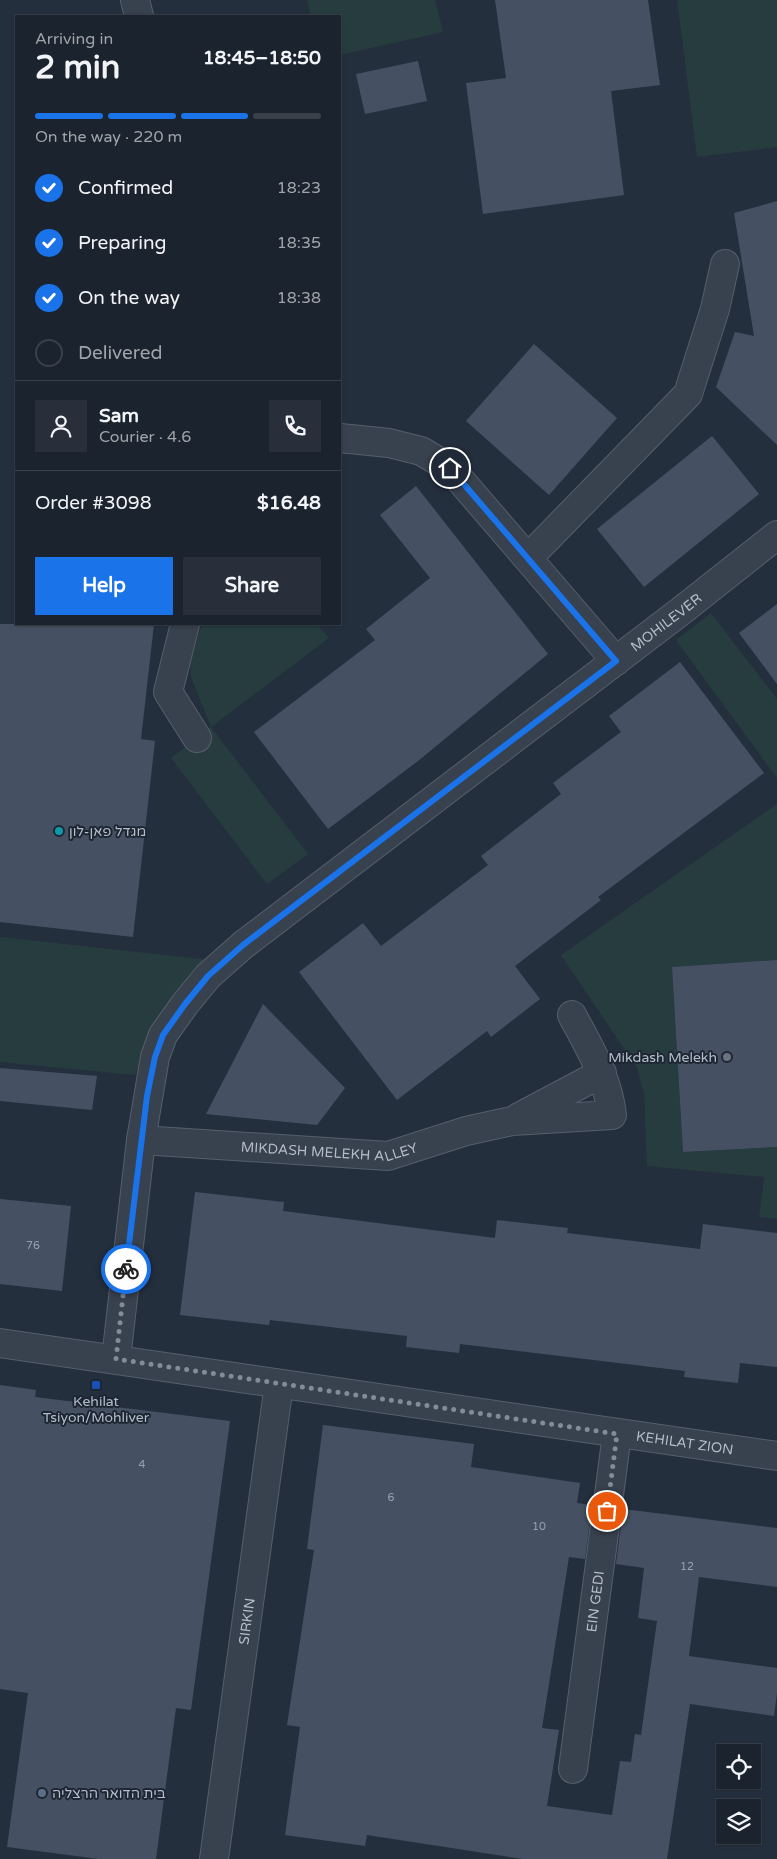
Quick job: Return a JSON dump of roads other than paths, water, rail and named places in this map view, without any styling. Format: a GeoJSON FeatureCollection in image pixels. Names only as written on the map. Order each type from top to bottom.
{"type":"FeatureCollection","features":[{"type":"Feature","properties":{"kind":"street"},"geometry":{"type":"LineString","coordinates":[[135,0],[139,15]]}},
{"type":"Feature","properties":{"kind":"street"},"geometry":{"type":"LineString","coordinates":[[528,558],[688,394],[715,309],[725,264]]}},
{"type":"Feature","properties":{"kind":"street"},"geometry":{"type":"LineString","coordinates":[[341,438],[390,443],[420,451],[450,468],[616,661]]}},
{"type":"Feature","properties":{"kind":"street","name":"MOHILEVER"},"geometry":{"type":"LineString","coordinates":[[116,1359],[149,1081],[163,1035],[208,976],[243,945],[616,661],[777,535]]}},
{"type":"Feature","properties":{"kind":"street"},"geometry":{"type":"LineString","coordinates":[[185,625],[168,692],[197,738]]}},
{"type":"Feature","properties":{"kind":"street","name":"MIKDASH MELEKH ALLEY"},"geometry":{"type":"LineString","coordinates":[[141,1140],[388,1156],[466,1131],[512,1121],[612,1115],[610,1097],[602,1073],[572,1014]]}},
{"type":"Feature","properties":{"kind":"street","name":"MIKDASH MELEKH ALLEY"},"geometry":{"type":"LineString","coordinates":[[512,1121],[602,1073]]}},
{"type":"Feature","properties":{"kind":"street","name":"KEHILAT ZION"},"geometry":{"type":"LineString","coordinates":[[0,1343],[777,1456]]}},
{"type":"Feature","properties":{"kind":"street","name":"SIRKIN"},"geometry":{"type":"LineString","coordinates":[[214,1859],[279,1384]]}},
{"type":"Feature","properties":{"kind":"street","name":"EIN GEDI"},"geometry":{"type":"LineString","coordinates":[[573,1769],[617,1434]]}},
{"type":"Feature","properties":{"kind":"place","name":"מגדל פאן-לון"},"geometry":{"type":"Point","coordinates":[59,831]}},
{"type":"Feature","properties":{"kind":"place","name":"Mikdash Melekh"},"geometry":{"type":"Point","coordinates":[727,1057]}},
{"type":"Feature","properties":{"kind":"place","name":"Kehilat Tsiyon/Mohliver"},"geometry":{"type":"Point","coordinates":[96,1385]}},
{"type":"Feature","properties":{"kind":"place","name":"בית הדואר הרצליה"},"geometry":{"type":"Point","coordinates":[42,1793]}}]}
